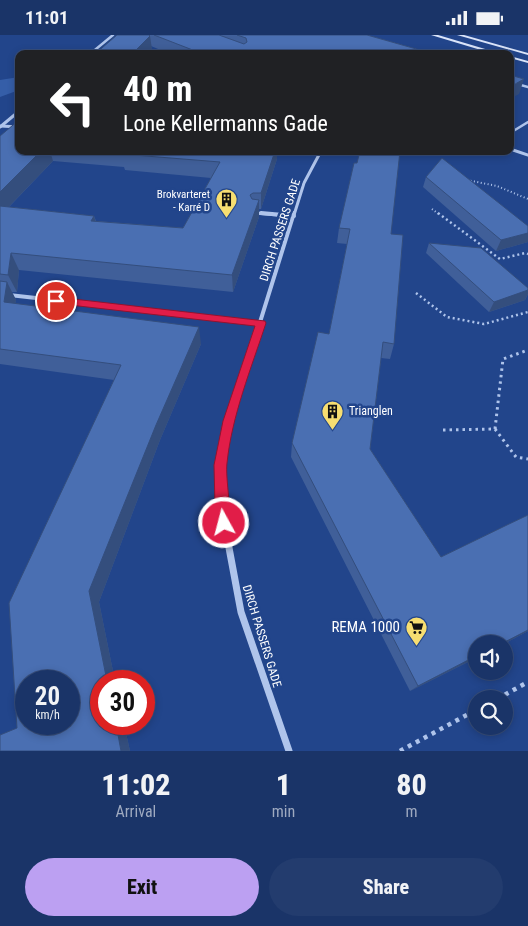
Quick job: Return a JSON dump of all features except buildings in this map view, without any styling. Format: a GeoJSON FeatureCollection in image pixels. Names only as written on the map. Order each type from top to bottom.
{"type":"FeatureCollection","features":[{"type":"Feature","properties":{"kind":"main road"},"geometry":{"type":"LineString","coordinates":[[432,35],[486,50]]}},
{"type":"Feature","properties":{"kind":"main road"},"geometry":{"type":"LineString","coordinates":[[459,35],[528,53]]}},
{"type":"Feature","properties":{"kind":"main road"},"geometry":{"type":"LineString","coordinates":[[514,58],[528,62]]}},
{"type":"Feature","properties":{"kind":"street"},"geometry":{"type":"LineString","coordinates":[[95,50],[113,35]]}},
{"type":"Feature","properties":{"kind":"street"},"geometry":{"type":"LineString","coordinates":[[514,83],[528,87]]}},
{"type":"Feature","properties":{"kind":"street"},"geometry":{"type":"LineString","coordinates":[[0,126],[15,114]]}},
{"type":"Feature","properties":{"kind":"street"},"geometry":{"type":"LineString","coordinates":[[0,126],[15,127]]}},
{"type":"Feature","properties":{"kind":"street"},"geometry":{"type":"LineString","coordinates":[[514,150],[528,155]]}},
{"type":"Feature","properties":{"kind":"street","name":"DIRCH PASSERS GADE"},"geometry":{"type":"LineString","coordinates":[[288,751],[242,612],[221,507],[220,465],[229,421],[304,183],[319,155]]}},
{"type":"Feature","properties":{"kind":"street"},"geometry":{"type":"LineString","coordinates":[[254,213],[294,216]]}},
{"type":"Feature","properties":{"kind":"street"},"geometry":{"type":"LineString","coordinates":[[0,294],[261,323]]}},
{"type":"Feature","properties":{"kind":"lane"},"geometry":{"type":"LineString","coordinates":[[514,131],[528,122]]}},
{"type":"Feature","properties":{"kind":"path"},"geometry":{"type":"LineString","coordinates":[[461,178],[497,186],[528,199]]}},
{"type":"Feature","properties":{"kind":"path"},"geometry":{"type":"LineString","coordinates":[[432,209],[500,259],[525,253],[528,254]]}},
{"type":"Feature","properties":{"kind":"path"},"geometry":{"type":"LineString","coordinates":[[416,293],[447,317],[484,324],[528,312]]}},
{"type":"Feature","properties":{"kind":"path"},"geometry":{"type":"LineString","coordinates":[[528,350],[503,359],[495,429],[516,457],[528,459]]}},
{"type":"Feature","properties":{"kind":"path"},"geometry":{"type":"LineString","coordinates":[[443,430],[495,429]]}},
{"type":"Feature","properties":{"kind":"path"},"geometry":{"type":"LineString","coordinates":[[513,690],[528,682]]}},
{"type":"Feature","properties":{"kind":"path"},"geometry":{"type":"LineString","coordinates":[[400,751],[468,714]]}},
{"type":"Feature","properties":{"kind":"shaded area"},"geometry":{"type":"Polygon","coordinates":[[[15,78],[15,91],[0,97],[0,80],[15,78]]]}},
{"type":"Feature","properties":{"kind":"place","name":"Brokvarteret - Karré D"},"geometry":{"type":"Point","coordinates":[226,219]}},
{"type":"Feature","properties":{"kind":"place","name":"Trianglen"},"geometry":{"type":"Point","coordinates":[333,430]}},
{"type":"Feature","properties":{"kind":"place","name":"REMA 1000"},"geometry":{"type":"Point","coordinates":[416,646]}},
{"type":"Feature","properties":{"kind":"route"},"geometry":{"type":"LineString","coordinates":[[56,301],[261,323],[229,421],[220,465],[221,507],[224,523]]}}]}
